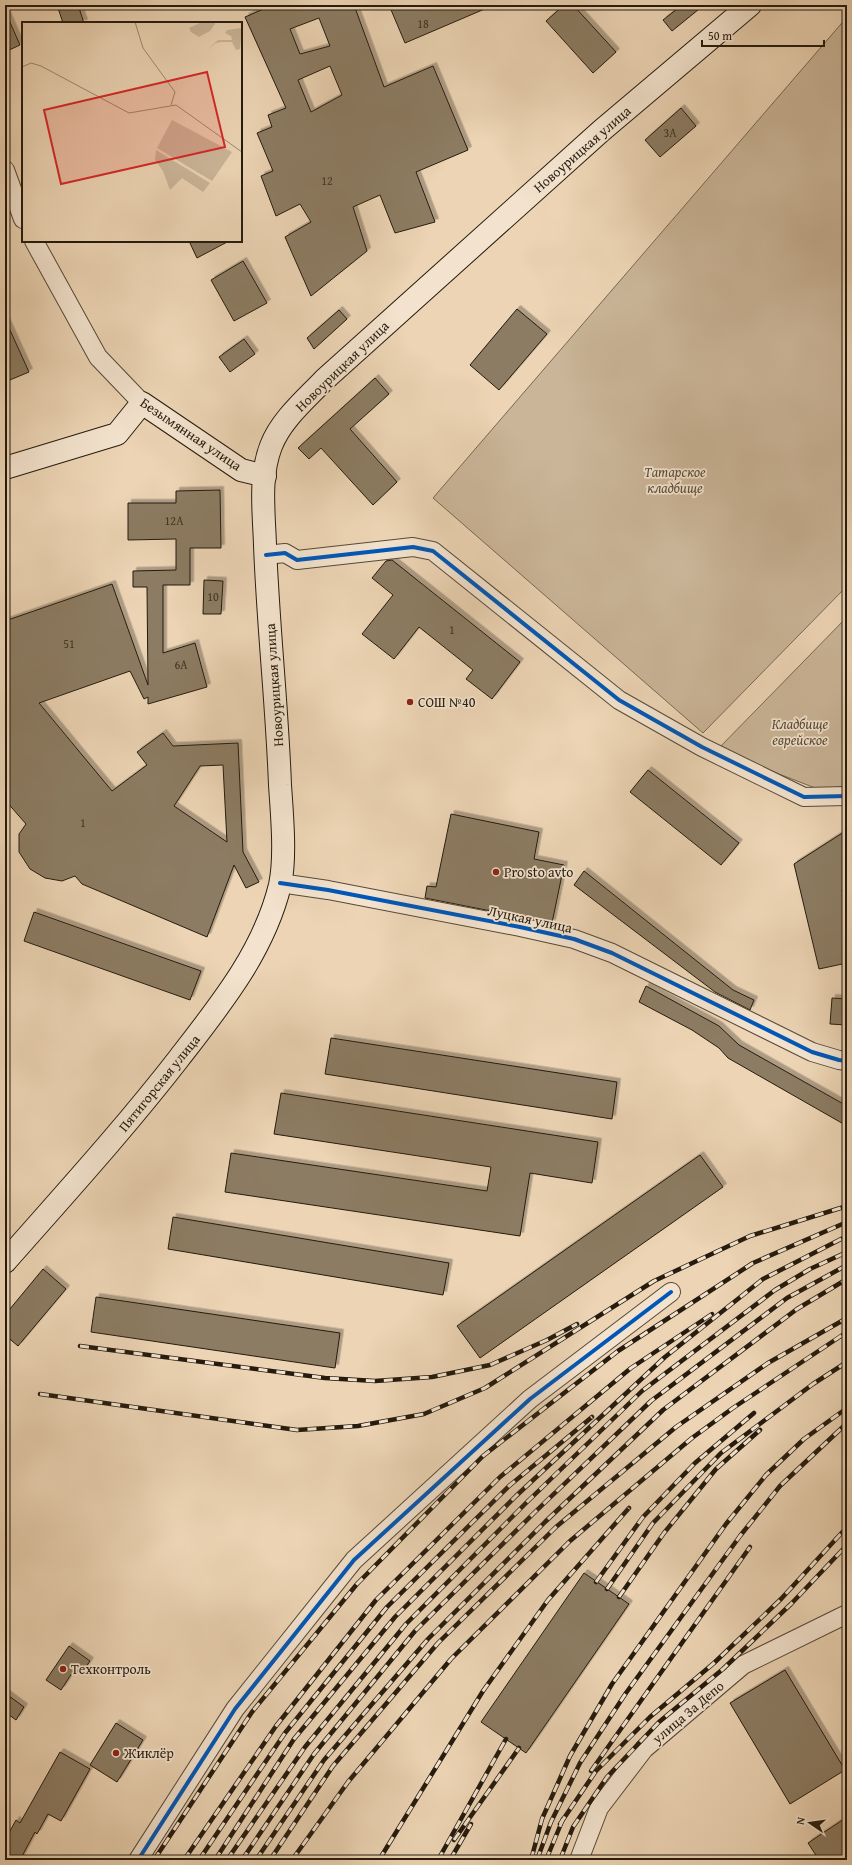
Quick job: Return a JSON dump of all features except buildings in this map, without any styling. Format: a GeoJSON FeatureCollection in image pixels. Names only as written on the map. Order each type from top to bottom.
{"type":"FeatureCollection","features":[{"type":"Feature","properties":{"kind":"main road","name":"Новоурицкая улица"},"geometry":{"type":"LineString","coordinates":[[280,883],[282,832],[278,734],[263,488],[271,445],[287,419],[324,380],[601,131],[750,5]]}},
{"type":"Feature","properties":{"kind":"main road","name":"Безымянная улица"},"geometry":{"type":"LineString","coordinates":[[142,403],[241,470],[265,476]]}},
{"type":"Feature","properties":{"kind":"main road"},"geometry":{"type":"LineString","coordinates":[[5,468],[117,434],[142,403]]}},
{"type":"Feature","properties":{"kind":"main road","name":"Пятигорская улица"},"geometry":{"type":"LineString","coordinates":[[5,1262],[140,1109],[216,1010],[254,954],[271,914],[280,883]]}},
{"type":"Feature","properties":{"kind":"street"},"geometry":{"type":"LineString","coordinates":[[5,170],[22,216]]}},
{"type":"Feature","properties":{"kind":"street","name":"Безымянная улица"},"geometry":{"type":"LineString","coordinates":[[35,242],[98,357],[142,403]]}},
{"type":"Feature","properties":{"kind":"street"},"geometry":{"type":"LineString","coordinates":[[266,555],[285,553],[297,560],[413,548],[433,550],[619,700],[702,747],[804,797],[847,796]]}},
{"type":"Feature","properties":{"kind":"street","name":"Луцкая улица"},"geometry":{"type":"LineString","coordinates":[[280,883],[328,890],[520,927],[574,939],[612,953],[812,1052],[838,1060],[847,1061]]}},
{"type":"Feature","properties":{"kind":"street"},"geometry":{"type":"LineString","coordinates":[[138,1860],[235,1709],[354,1560],[530,1399],[671,1292]]}},
{"type":"Feature","properties":{"kind":"street","name":"улица За Депо"},"geometry":{"type":"LineString","coordinates":[[579,1860],[600,1808],[644,1749],[743,1665],[847,1614]]}},
{"type":"Feature","properties":{"kind":"green space","name":"Татарское кладбище"},"geometry":{"type":"Polygon","coordinates":[[[847,17],[847,586],[703,733],[433,498],[847,17]]]}},
{"type":"Feature","properties":{"kind":"green space","name":"Кладбище еврейское"},"geometry":{"type":"Polygon","coordinates":[[[847,617],[847,785],[823,791],[717,750],[847,617]]]}},
{"type":"Feature","properties":{"kind":"railway"},"geometry":{"type":"LineString","coordinates":[[40,1394],[297,1430],[358,1426],[424,1414],[485,1388],[654,1281],[750,1236],[847,1206]]}},
{"type":"Feature","properties":{"kind":"railway"},"geometry":{"type":"LineString","coordinates":[[154,1860],[252,1712],[357,1584],[483,1456],[618,1351],[753,1263],[847,1222]]}},
{"type":"Feature","properties":{"kind":"railway"},"geometry":{"type":"LineString","coordinates":[[215,1860],[294,1739],[395,1617],[516,1496],[665,1357],[763,1279],[847,1236]]}},
{"type":"Feature","properties":{"kind":"railway"},"geometry":{"type":"LineString","coordinates":[[227,1860],[305,1747],[406,1624],[527,1502],[642,1391],[775,1290],[810,1269],[847,1252]]}},
{"type":"Feature","properties":{"kind":"railway"},"geometry":{"type":"LineString","coordinates":[[242,1860],[314,1754],[415,1631],[535,1512],[651,1401],[787,1298],[847,1265]]}},
{"type":"Feature","properties":{"kind":"railway"},"geometry":{"type":"LineString","coordinates":[[256,1860],[324,1760],[428,1639],[545,1522],[663,1410],[797,1309],[847,1279]]}},
{"type":"Feature","properties":{"kind":"railway"},"geometry":{"type":"LineString","coordinates":[[184,1860],[276,1726],[376,1600],[500,1477],[631,1368],[712,1314]]}},
{"type":"Feature","properties":{"kind":"railway"},"geometry":{"type":"LineString","coordinates":[[270,1860],[333,1766],[438,1643],[556,1527],[676,1427],[768,1363],[847,1318]]}},
{"type":"Feature","properties":{"kind":"railway"},"geometry":{"type":"LineString","coordinates":[[80,1346],[325,1378],[375,1381],[432,1377],[490,1365],[547,1340],[577,1324]]}},
{"type":"Feature","properties":{"kind":"railway"},"geometry":{"type":"LineString","coordinates":[[292,1860],[348,1782],[451,1659],[570,1541],[692,1438],[733,1408],[847,1332]]}},
{"type":"Feature","properties":{"kind":"railway"},"geometry":{"type":"LineString","coordinates":[[607,1589],[653,1523],[721,1453],[813,1384],[847,1362]]}},
{"type":"Feature","properties":{"kind":"railway"},"geometry":{"type":"LineString","coordinates":[[531,1860],[542,1819],[570,1756],[612,1684],[726,1524],[766,1475],[804,1439],[847,1408]]}},
{"type":"Feature","properties":{"kind":"railway"},"geometry":{"type":"LineString","coordinates":[[596,1582],[643,1517],[695,1463],[754,1413]]}},
{"type":"Feature","properties":{"kind":"railway"},"geometry":{"type":"LineString","coordinates":[[199,1860],[285,1733],[387,1607],[509,1486],[592,1417]]}},
{"type":"Feature","properties":{"kind":"railway"},"geometry":{"type":"LineString","coordinates":[[537,1860],[551,1822],[580,1763],[626,1693],[740,1536],[780,1486],[847,1423]]}},
{"type":"Feature","properties":{"kind":"railway"},"geometry":{"type":"LineString","coordinates":[[619,1597],[664,1533],[716,1469],[760,1430]]}},
{"type":"Feature","properties":{"kind":"railway"},"geometry":{"type":"LineString","coordinates":[[379,1860],[483,1691],[548,1600],[629,1508]]}},
{"type":"Feature","properties":{"kind":"railway"},"geometry":{"type":"LineString","coordinates":[[560,1824],[596,1771],[650,1717],[714,1663],[781,1599],[847,1527]]}},
{"type":"Feature","properties":{"kind":"railway"},"geometry":{"type":"LineString","coordinates":[[560,1860],[573,1827],[607,1777],[659,1722],[723,1669],[791,1604],[847,1545]]}},
{"type":"Feature","properties":{"kind":"railway"},"geometry":{"type":"LineString","coordinates":[[591,1771],[750,1547]]}},
{"type":"Feature","properties":{"kind":"railway"},"geometry":{"type":"LineString","coordinates":[[438,1860],[506,1739]]}},
{"type":"Feature","properties":{"kind":"railway"},"geometry":{"type":"LineString","coordinates":[[454,1840],[519,1748]]}},
{"type":"Feature","properties":{"kind":"railway"},"geometry":{"type":"LineString","coordinates":[[546,1860],[563,1819]]}},
{"type":"Feature","properties":{"kind":"railway"},"geometry":{"type":"LineString","coordinates":[[450,1860],[471,1824]]}},
{"type":"Feature","properties":{"kind":"cycle path"},"geometry":{"type":"LineString","coordinates":[[266,555],[285,553],[297,560],[413,547],[433,551],[619,700],[702,747],[804,797],[847,796]]}},
{"type":"Feature","properties":{"kind":"cycle path"},"geometry":{"type":"LineString","coordinates":[[280,883],[328,890],[520,927],[574,939],[612,953],[812,1052],[847,1061]]}},
{"type":"Feature","properties":{"kind":"cycle path"},"geometry":{"type":"LineString","coordinates":[[138,1860],[235,1709],[354,1560],[530,1399],[671,1292]]}},
{"type":"Feature","properties":{"kind":"place","name":"СОШ №40"},"geometry":{"type":"Point","coordinates":[410,702]}},
{"type":"Feature","properties":{"kind":"place","name":"Pro sto avto"},"geometry":{"type":"Point","coordinates":[496,872]}},
{"type":"Feature","properties":{"kind":"place","name":"Техконтроль"},"geometry":{"type":"Point","coordinates":[63,1669]}},
{"type":"Feature","properties":{"kind":"place","name":"Жиклёр"},"geometry":{"type":"Point","coordinates":[116,1753]}}]}
